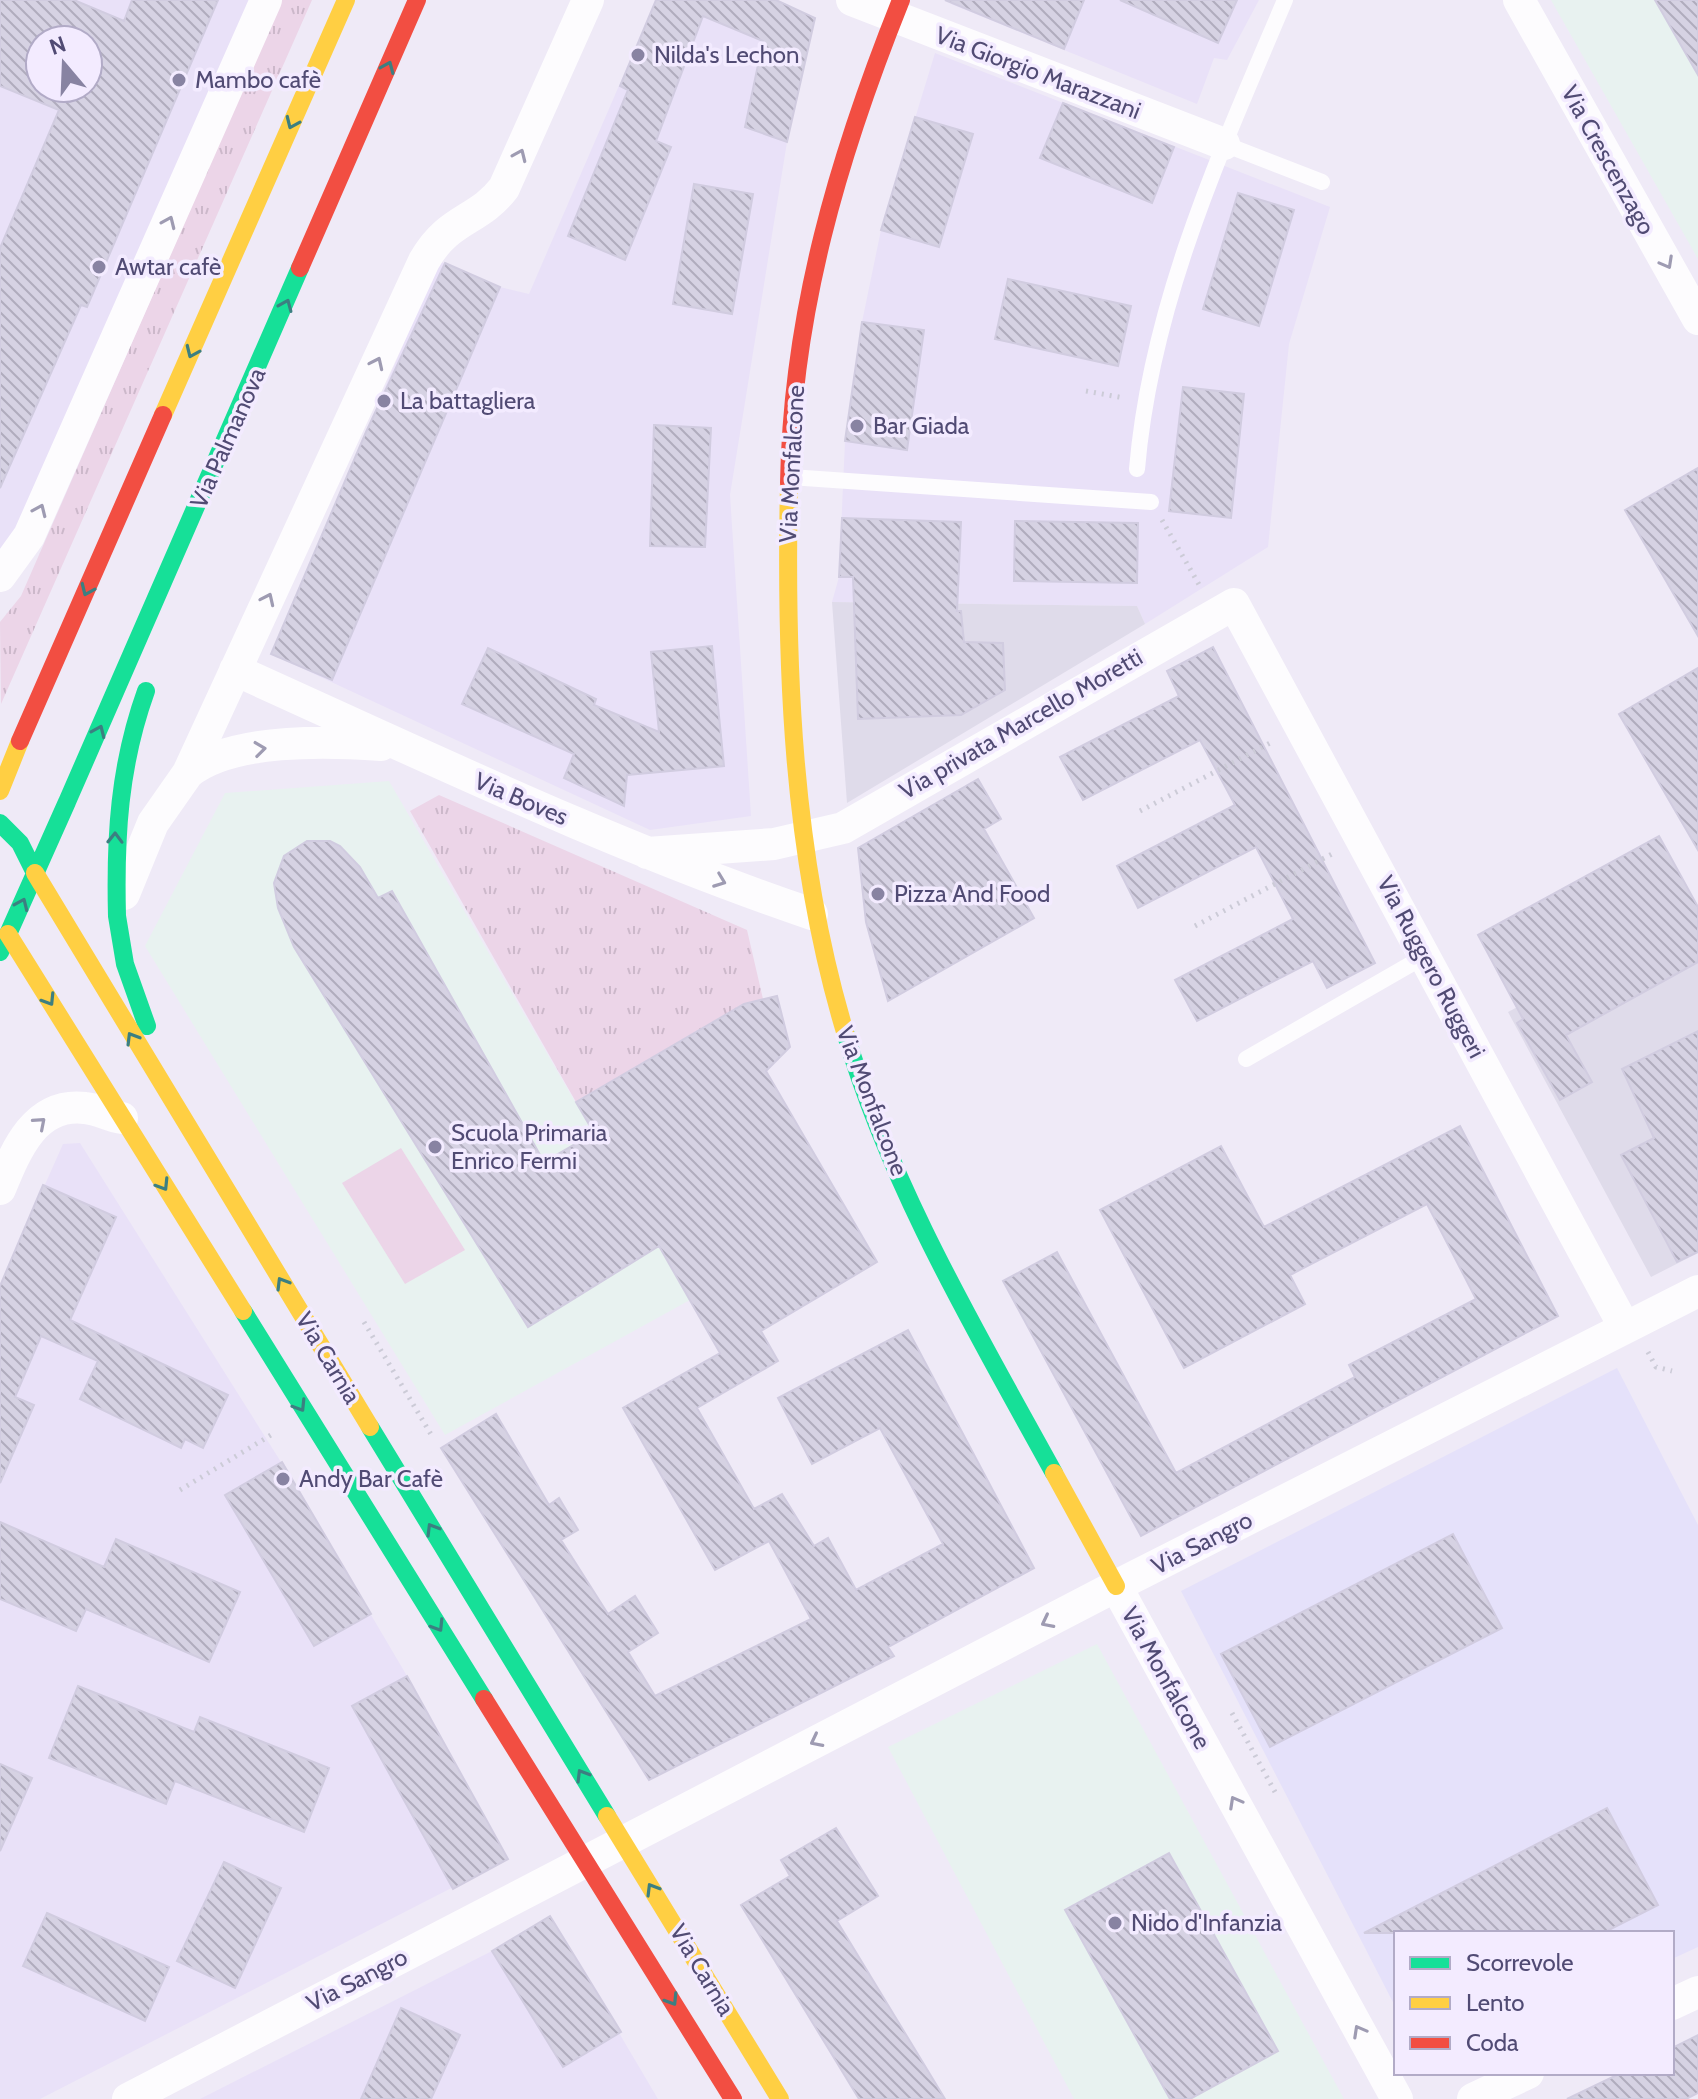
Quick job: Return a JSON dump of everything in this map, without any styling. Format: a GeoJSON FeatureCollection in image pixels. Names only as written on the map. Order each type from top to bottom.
{"type":"FeatureCollection","features":[{"type":"Feature","properties":{"kind":"main road"},"geometry":{"type":"LineString","coordinates":[[0,791],[346,0]]}},
{"type":"Feature","properties":{"kind":"main road","name":"Via Palmanova"},"geometry":{"type":"LineString","coordinates":[[0,952],[4,928],[35,873],[67,802],[233,428],[417,0]]}},
{"type":"Feature","properties":{"kind":"main road","name":"Via Monfalcone"},"geometry":{"type":"LineString","coordinates":[[898,8],[867,91],[814,263],[799,343],[788,477],[788,583],[801,840],[812,914],[841,1023],[893,1162],[941,1260],[1116,1586]]}},
{"type":"Feature","properties":{"kind":"main road"},"geometry":{"type":"LineString","coordinates":[[229,479],[233,428]]}},
{"type":"Feature","properties":{"kind":"main road"},"geometry":{"type":"LineString","coordinates":[[153,673],[130,732],[118,785],[115,847],[117,916],[132,986],[187,1128]]}},
{"type":"Feature","properties":{"kind":"main road"},"geometry":{"type":"LineString","coordinates":[[0,823],[20,843],[35,873]]}},
{"type":"Feature","properties":{"kind":"main road","name":"Via Carnia"},"geometry":{"type":"LineString","coordinates":[[35,873],[187,1128],[780,2099]]}},
{"type":"Feature","properties":{"kind":"main road","name":"Via Carnia"},"geometry":{"type":"LineString","coordinates":[[4,928],[733,2099]]}},
{"type":"Feature","properties":{"kind":"street"},"geometry":{"type":"LineString","coordinates":[[0,576],[29,536],[266,0]]}},
{"type":"Feature","properties":{"kind":"street"},"geometry":{"type":"LineString","coordinates":[[117,916],[139,850],[167,800],[188,773],[424,261],[442,234],[483,209],[504,188],[588,0]]}},
{"type":"Feature","properties":{"kind":"street","name":"Via Giorgio Marazzani"},"geometry":{"type":"LineString","coordinates":[[852,0],[898,8],[1224,144]]}},
{"type":"Feature","properties":{"kind":"street","name":"Via Crescenzago"},"geometry":{"type":"LineString","coordinates":[[1519,0],[1698,319]]}},
{"type":"Feature","properties":{"kind":"street","name":"Via privata Marcello Moretti"},"geometry":{"type":"LineString","coordinates":[[801,840],[850,824],[1229,604],[1237,606]]}},
{"type":"Feature","properties":{"kind":"street","name":"Via Ruggero Ruggeri"},"geometry":{"type":"LineString","coordinates":[[1237,606],[1625,1328]]}},
{"type":"Feature","properties":{"kind":"street","name":"Via Boves"},"geometry":{"type":"LineString","coordinates":[[235,670],[396,746],[647,853],[812,914]]}},
{"type":"Feature","properties":{"kind":"street","name":"Via Boves"},"geometry":{"type":"LineString","coordinates":[[188,773],[200,764],[227,753],[333,743],[396,746]]}},
{"type":"Feature","properties":{"kind":"street","name":"Via Boves"},"geometry":{"type":"LineString","coordinates":[[647,853],[801,840]]}},
{"type":"Feature","properties":{"kind":"street"},"geometry":{"type":"LineString","coordinates":[[0,1189],[18,1148],[35,1125],[60,1108],[81,1107],[122,1118]]}},
{"type":"Feature","properties":{"kind":"street","name":"Via Sangro"},"geometry":{"type":"LineString","coordinates":[[623,1842],[1116,1586],[1698,1291]]}},
{"type":"Feature","properties":{"kind":"street","name":"Via Monfalcone"},"geometry":{"type":"LineString","coordinates":[[1116,1586],[1397,2099]]}},
{"type":"Feature","properties":{"kind":"street"},"geometry":{"type":"LineString","coordinates":[[587,1862],[623,1842]]}},
{"type":"Feature","properties":{"kind":"street","name":"Via Sangro"},"geometry":{"type":"LineString","coordinates":[[128,2099],[587,1862]]}},
{"type":"Feature","properties":{"kind":"street"},"geometry":{"type":"LineString","coordinates":[[1674,2003],[1698,1992]]}},
{"type":"Feature","properties":{"kind":"street"},"geometry":{"type":"LineString","coordinates":[[1473,2099],[1524,2075]]}},
{"type":"Feature","properties":{"kind":"lane"},"geometry":{"type":"LineString","coordinates":[[1137,469],[1145,403],[1182,256],[1224,144],[1285,0]]}},
{"type":"Feature","properties":{"kind":"lane","name":"Via Giorgio Marazzani"},"geometry":{"type":"LineString","coordinates":[[1224,144],[1322,182]]}},
{"type":"Feature","properties":{"kind":"lane"},"geometry":{"type":"LineString","coordinates":[[788,477],[1151,502]]}},
{"type":"Feature","properties":{"kind":"lane"},"geometry":{"type":"LineString","coordinates":[[1246,1059],[1425,956]]}},
{"type":"Feature","properties":{"kind":"path"},"geometry":{"type":"LineString","coordinates":[[1086,391],[1145,403]]}},
{"type":"Feature","properties":{"kind":"path"},"geometry":{"type":"LineString","coordinates":[[1151,502],[1201,587]]}},
{"type":"Feature","properties":{"kind":"path"},"geometry":{"type":"LineString","coordinates":[[1140,811],[1274,741]]}},
{"type":"Feature","properties":{"kind":"path"},"geometry":{"type":"LineString","coordinates":[[1195,926],[1332,854]]}},
{"type":"Feature","properties":{"kind":"path"},"geometry":{"type":"LineString","coordinates":[[364,1322],[432,1436]]}},
{"type":"Feature","properties":{"kind":"path"},"geometry":{"type":"LineString","coordinates":[[1648,1352],[1656,1367],[1672,1371]]}},
{"type":"Feature","properties":{"kind":"path"},"geometry":{"type":"LineString","coordinates":[[180,1490],[271,1435]]}},
{"type":"Feature","properties":{"kind":"path"},"geometry":{"type":"LineString","coordinates":[[1232,1713],[1275,1792]]}},
{"type":"Feature","properties":{"kind":"shaded area"},"geometry":{"type":"Polygon","coordinates":[[[0,0],[249,0],[14,549],[0,551],[0,0]]]}},
{"type":"Feature","properties":{"kind":"shaded area"},"geometry":{"type":"Polygon","coordinates":[[[656,0],[776,0],[815,18],[787,142],[730,495],[751,816],[650,830],[271,654],[439,261],[500,287],[529,294],[656,0]]]}},
{"type":"Feature","properties":{"kind":"shaded area"},"geometry":{"type":"Polygon","coordinates":[[[953,0],[1259,0],[1227,60],[1214,58],[1197,104],[951,4],[953,0]]]}},
{"type":"Feature","properties":{"kind":"shaded area"},"geometry":{"type":"Polygon","coordinates":[[[1551,0],[1698,0],[1698,259],[1551,0]]]}},
{"type":"Feature","properties":{"kind":"shaded area"},"geometry":{"type":"Polygon","coordinates":[[[935,53],[1330,207],[1289,344],[1268,547],[1145,624],[1137,606],[832,602],[839,577],[845,441],[862,322],[881,230],[935,53]]]}},
{"type":"Feature","properties":{"kind":"shaded area"},"geometry":{"type":"Polygon","coordinates":[[[832,602],[1137,606],[1145,624],[847,803],[832,602]]]}},
{"type":"Feature","properties":{"kind":"shaded area","name":"Scuola Primaria Enrico Fermi"},"geometry":{"type":"Polygon","coordinates":[[[389,781],[690,1300],[445,1435],[145,946],[225,793],[389,781]]]}},
{"type":"Feature","properties":{"kind":"shaded area"},"geometry":{"type":"Polygon","coordinates":[[[1698,911],[1698,1253],[1651,1277],[1508,1012],[1698,911]]]}},
{"type":"Feature","properties":{"kind":"shaded area"},"geometry":{"type":"Polygon","coordinates":[[[80,1143],[281,1462],[407,1676],[508,1859],[40,2099],[0,2099],[0,1286],[63,1144],[80,1143]]]}},
{"type":"Feature","properties":{"kind":"shaded area"},"geometry":{"type":"Polygon","coordinates":[[[1617,1368],[1698,1525],[1698,1947],[1674,1958],[1674,1931],[1394,1931],[1394,2004],[1181,1591],[1617,1368]]]}},
{"type":"Feature","properties":{"kind":"shaded area","name":"Nido d'Infanzia"},"geometry":{"type":"Polygon","coordinates":[[[1097,1644],[1344,2099],[1074,2099],[888,1747],[1097,1644]]]}},
{"type":"Feature","properties":{"kind":"shaded area"},"geometry":{"type":"Polygon","coordinates":[[[550,1916],[658,2099],[200,2099],[492,1951],[550,1916]]]}},
{"type":"Feature","properties":{"kind":"green space"},"geometry":{"type":"Polygon","coordinates":[[[282,0],[312,0],[1,704],[0,622],[21,596],[282,0]]]}},
{"type":"Feature","properties":{"kind":"green space"},"geometry":{"type":"Polygon","coordinates":[[[439,795],[747,930],[763,999],[743,1004],[576,1102],[410,811],[439,795]]]}},
{"type":"Feature","properties":{"kind":"green space"},"geometry":{"type":"Polygon","coordinates":[[[401,1148],[465,1250],[405,1284],[342,1183],[401,1148]]]}},
{"type":"Feature","properties":{"kind":"building"},"geometry":{"type":"Polygon","coordinates":[[[0,0],[74,0],[124,21],[132,0],[218,0],[87,307],[81,305],[0,488],[0,248],[59,110],[44,104],[104,104],[104,24],[24,24],[24,96],[0,86],[0,0]]]}},
{"type":"Feature","properties":{"kind":"building"},"geometry":{"type":"Polygon","coordinates":[[[656,0],[776,0],[815,18],[787,142],[745,127],[763,41],[703,16],[656,141],[671,147],[625,260],[568,236],[628,90],[620,86],[656,0]]]}},
{"type":"Feature","properties":{"kind":"building"},"geometry":{"type":"Polygon","coordinates":[[[945,0],[1084,0],[1064,49],[945,0]]]}},
{"type":"Feature","properties":{"kind":"building"},"geometry":{"type":"Polygon","coordinates":[[[1120,0],[1237,0],[1218,43],[1120,0]]]}},
{"type":"Feature","properties":{"kind":"building"},"geometry":{"type":"Polygon","coordinates":[[[1655,0],[1698,0],[1698,75],[1655,0]]]}},
{"type":"Feature","properties":{"kind":"building"},"geometry":{"type":"Polygon","coordinates":[[[1063,103],[1174,147],[1152,203],[1040,158],[1063,103]]]}},
{"type":"Feature","properties":{"kind":"building"},"geometry":{"type":"Polygon","coordinates":[[[915,117],[973,134],[939,247],[881,230],[915,117]]]}},
{"type":"Feature","properties":{"kind":"building"},"geometry":{"type":"Polygon","coordinates":[[[694,184],[753,194],[732,314],[673,304],[694,184]]]}},
{"type":"Feature","properties":{"kind":"building"},"geometry":{"type":"Polygon","coordinates":[[[1238,193],[1294,210],[1259,326],[1203,309],[1238,193]]]}},
{"type":"Feature","properties":{"kind":"building"},"geometry":{"type":"Polygon","coordinates":[[[445,263],[500,287],[332,680],[271,654],[366,432],[445,263]]]}},
{"type":"Feature","properties":{"kind":"building"},"geometry":{"type":"Polygon","coordinates":[[[1008,279],[1131,306],[1118,366],[995,339],[1008,279]]]}},
{"type":"Feature","properties":{"kind":"building"},"geometry":{"type":"Polygon","coordinates":[[[862,322],[924,330],[907,450],[845,441],[862,322]]]}},
{"type":"Feature","properties":{"kind":"building"},"geometry":{"type":"Polygon","coordinates":[[[1183,387],[1244,394],[1231,518],[1169,511],[1183,387]]]}},
{"type":"Feature","properties":{"kind":"building"},"geometry":{"type":"Polygon","coordinates":[[[654,425],[711,428],[705,547],[650,546],[654,425]]]}},
{"type":"Feature","properties":{"kind":"building"},"geometry":{"type":"Polygon","coordinates":[[[1698,468],[1698,636],[1625,510],[1698,468]]]}},
{"type":"Feature","properties":{"kind":"building"},"geometry":{"type":"Polygon","coordinates":[[[842,518],[961,522],[957,611],[961,611],[964,642],[1003,643],[1005,690],[961,715],[858,719],[853,577],[839,577],[842,518]]]}},
{"type":"Feature","properties":{"kind":"building"},"geometry":{"type":"Polygon","coordinates":[[[1015,521],[1138,523],[1137,583],[1014,581],[1015,521]]]}},
{"type":"Feature","properties":{"kind":"building"},"geometry":{"type":"Polygon","coordinates":[[[712,646],[724,766],[627,775],[624,806],[564,778],[574,754],[462,704],[488,648],[596,699],[594,705],[659,732],[651,652],[712,646]]]}},
{"type":"Feature","properties":{"kind":"building"},"geometry":{"type":"Polygon","coordinates":[[[1213,647],[1375,963],[1327,988],[1313,961],[1197,1021],[1175,980],[1293,919],[1256,847],[1138,908],[1117,866],[1235,805],[1200,740],[1083,800],[1060,757],[1179,696],[1167,671],[1213,647]]]}},
{"type":"Feature","properties":{"kind":"building"},"geometry":{"type":"Polygon","coordinates":[[[1698,668],[1698,850],[1619,714],[1698,668]]]}},
{"type":"Feature","properties":{"kind":"building"},"geometry":{"type":"Polygon","coordinates":[[[978,779],[1001,819],[984,829],[1034,918],[888,1001],[866,922],[858,848],[978,779]]]}},
{"type":"Feature","properties":{"kind":"building"},"geometry":{"type":"Polygon","coordinates":[[[1659,836],[1698,907],[1698,962],[1566,1035],[1592,1082],[1560,1100],[1517,1023],[1523,1019],[1478,935],[1659,836]]]}},
{"type":"Feature","properties":{"kind":"building"},"geometry":{"type":"Polygon","coordinates":[[[307,841],[330,841],[340,846],[360,867],[378,898],[392,891],[544,1162],[594,1133],[576,1102],[744,1004],[777,996],[790,1047],[766,1071],[877,1262],[761,1331],[778,1361],[697,1408],[754,1509],[782,1494],[814,1546],[828,1538],[856,1590],[943,1544],[880,1428],[812,1464],[778,1398],[908,1330],[1034,1568],[888,1647],[894,1656],[649,1780],[441,1448],[496,1414],[549,1505],[559,1498],[578,1530],[561,1540],[608,1614],[635,1596],[658,1633],[628,1652],[655,1696],[811,1619],[769,1541],[715,1570],[623,1408],[720,1353],[659,1246],[528,1327],[294,947],[278,908],[274,883],[284,856],[307,841]]]}},
{"type":"Feature","properties":{"kind":"building"},"geometry":{"type":"Polygon","coordinates":[[[1698,1031],[1698,1252],[1677,1262],[1621,1155],[1654,1138],[1622,1069],[1698,1031]]]}},
{"type":"Feature","properties":{"kind":"building"},"geometry":{"type":"Polygon","coordinates":[[[1460,1126],[1558,1316],[1141,1536],[1003,1281],[1057,1252],[1176,1473],[1355,1377],[1349,1365],[1476,1299],[1427,1204],[1290,1275],[1305,1304],[1184,1368],[1100,1210],[1221,1146],[1264,1227],[1460,1126]]]}},
{"type":"Feature","properties":{"kind":"building"},"geometry":{"type":"Polygon","coordinates":[[[43,1185],[116,1217],[70,1320],[228,1395],[203,1448],[185,1439],[181,1448],[80,1399],[98,1361],[41,1336],[15,1397],[34,1405],[0,1483],[0,1286],[43,1185]]]}},
{"type":"Feature","properties":{"kind":"building"},"geometry":{"type":"Polygon","coordinates":[[[282,1462],[371,1614],[314,1646],[225,1495],[282,1462]]]}},
{"type":"Feature","properties":{"kind":"building"},"geometry":{"type":"Polygon","coordinates":[[[0,1522],[104,1567],[116,1539],[240,1592],[209,1662],[86,1609],[76,1631],[0,1599],[0,1522]]]}},
{"type":"Feature","properties":{"kind":"building"},"geometry":{"type":"Polygon","coordinates":[[[1453,1534],[1502,1628],[1270,1747],[1221,1654],[1453,1534]]]}},
{"type":"Feature","properties":{"kind":"building"},"geometry":{"type":"Polygon","coordinates":[[[407,1676],[508,1859],[453,1889],[352,1706],[407,1676]]]}},
{"type":"Feature","properties":{"kind":"building"},"geometry":{"type":"Polygon","coordinates":[[[78,1686],[194,1732],[200,1717],[329,1768],[304,1832],[175,1781],[166,1804],[49,1758],[78,1686]]]}},
{"type":"Feature","properties":{"kind":"building"},"geometry":{"type":"Polygon","coordinates":[[[0,1764],[32,1778],[0,1851],[0,1764]]]}},
{"type":"Feature","properties":{"kind":"building"},"geometry":{"type":"Polygon","coordinates":[[[1607,1808],[1658,1905],[1607,1931],[1364,1933],[1607,1808]]]}},
{"type":"Feature","properties":{"kind":"building"},"geometry":{"type":"Polygon","coordinates":[[[836,1828],[878,1896],[837,1921],[945,2099],[859,2099],[741,1905],[790,1876],[781,1860],[836,1828]]]}},
{"type":"Feature","properties":{"kind":"building"},"geometry":{"type":"Polygon","coordinates":[[[1169,1853],[1278,2051],[1190,2099],[1170,2099],[1065,1910],[1169,1853]]]}},
{"type":"Feature","properties":{"kind":"building"},"geometry":{"type":"Polygon","coordinates":[[[224,1862],[281,1888],[235,1988],[177,1961],[224,1862]]]}},
{"type":"Feature","properties":{"kind":"building"},"geometry":{"type":"Polygon","coordinates":[[[47,1913],[169,1967],[145,2021],[23,1966],[47,1913]]]}},
{"type":"Feature","properties":{"kind":"building"},"geometry":{"type":"Polygon","coordinates":[[[550,1916],[621,2032],[563,2067],[492,1951],[550,1916]]]}},
{"type":"Feature","properties":{"kind":"building"},"geometry":{"type":"Polygon","coordinates":[[[401,2008],[460,2035],[431,2099],[361,2099],[401,2008]]]}},
{"type":"Feature","properties":{"kind":"building"},"geometry":{"type":"Polygon","coordinates":[[[1698,2035],[1698,2093],[1686,2099],[1567,2099],[1617,2075],[1674,2075],[1674,2047],[1698,2035]]]}},
{"type":"Feature","properties":{"kind":"traffic: fast"},"geometry":{"type":"LineString","coordinates":[[67,802],[300,268]]}},
{"type":"Feature","properties":{"kind":"traffic: fast"},"geometry":{"type":"LineString","coordinates":[[117,916],[117,858],[124,774],[146,691]]}},
{"type":"Feature","properties":{"kind":"traffic: fast"},"geometry":{"type":"LineString","coordinates":[[0,952],[67,802]]}},
{"type":"Feature","properties":{"kind":"traffic: fast"},"geometry":{"type":"LineString","coordinates":[[0,823],[20,843],[35,873]]}},
{"type":"Feature","properties":{"kind":"traffic: fast"},"geometry":{"type":"LineString","coordinates":[[117,916],[125,964],[147,1026]]}},
{"type":"Feature","properties":{"kind":"traffic: fast"},"geometry":{"type":"LineString","coordinates":[[845,1032],[864,1090],[911,1203],[966,1312],[1054,1473]]}},
{"type":"Feature","properties":{"kind":"traffic: fast"},"geometry":{"type":"LineString","coordinates":[[243,1311],[484,1699]]}},
{"type":"Feature","properties":{"kind":"traffic: fast"},"geometry":{"type":"LineString","coordinates":[[370,1427],[607,1816]]}},
{"type":"Feature","properties":{"kind":"traffic: slow"},"geometry":{"type":"LineString","coordinates":[[163,415],[346,0]]}},
{"type":"Feature","properties":{"kind":"traffic: slow"},"geometry":{"type":"LineString","coordinates":[[789,483],[791,691],[803,829],[813,898],[845,1032]]}},
{"type":"Feature","properties":{"kind":"traffic: slow"},"geometry":{"type":"LineString","coordinates":[[0,791],[20,741]]}},
{"type":"Feature","properties":{"kind":"traffic: slow"},"geometry":{"type":"LineString","coordinates":[[35,873],[370,1427]]}},
{"type":"Feature","properties":{"kind":"traffic: slow"},"geometry":{"type":"LineString","coordinates":[[8,934],[243,1311]]}},
{"type":"Feature","properties":{"kind":"traffic: slow"},"geometry":{"type":"LineString","coordinates":[[1054,1473],[1116,1586]]}},
{"type":"Feature","properties":{"kind":"traffic: slow"},"geometry":{"type":"LineString","coordinates":[[607,1816],[780,2099]]}},
{"type":"Feature","properties":{"kind":"traffic: jam"},"geometry":{"type":"LineString","coordinates":[[300,268],[417,0]]}},
{"type":"Feature","properties":{"kind":"traffic: jam"},"geometry":{"type":"LineString","coordinates":[[789,483],[799,358],[822,237],[857,118],[901,0]]}},
{"type":"Feature","properties":{"kind":"traffic: jam"},"geometry":{"type":"LineString","coordinates":[[20,741],[163,415]]}},
{"type":"Feature","properties":{"kind":"traffic: jam"},"geometry":{"type":"LineString","coordinates":[[484,1699],[733,2099]]}},
{"type":"Feature","properties":{"kind":"place","name":"Nilda's Lechon"},"geometry":{"type":"Point","coordinates":[638,55]}},
{"type":"Feature","properties":{"kind":"place","name":"Mambo cafè"},"geometry":{"type":"Point","coordinates":[179,80]}},
{"type":"Feature","properties":{"kind":"place","name":"Awtar cafè"},"geometry":{"type":"Point","coordinates":[99,267]}},
{"type":"Feature","properties":{"kind":"place","name":"La battagliera"},"geometry":{"type":"Point","coordinates":[384,401]}},
{"type":"Feature","properties":{"kind":"place","name":"Bar Giada"},"geometry":{"type":"Point","coordinates":[857,426]}},
{"type":"Feature","properties":{"kind":"place","name":"Pizza And Food"},"geometry":{"type":"Point","coordinates":[878,894]}},
{"type":"Feature","properties":{"kind":"place","name":"Scuola Primaria Enrico Fermi"},"geometry":{"type":"Point","coordinates":[435,1147]}},
{"type":"Feature","properties":{"kind":"place","name":"Andy Bar Cafè"},"geometry":{"type":"Point","coordinates":[283,1479]}},
{"type":"Feature","properties":{"kind":"place","name":"Nido d'Infanzia"},"geometry":{"type":"Point","coordinates":[1115,1923]}}]}
